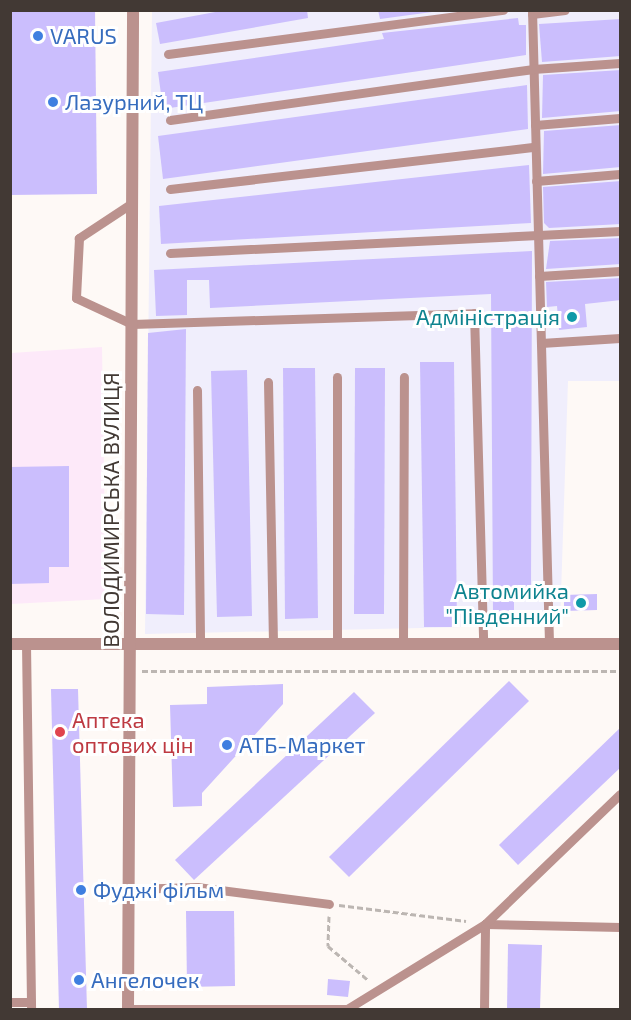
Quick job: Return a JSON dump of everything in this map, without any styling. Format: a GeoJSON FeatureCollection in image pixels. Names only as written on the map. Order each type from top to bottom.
{"type":"FeatureCollection","features":[{"type":"Feature","properties":{"kind":"street","name":"ВОЛОДИМИРСЬКА ВУЛИЦЯ"},"geometry":{"type":"LineString","coordinates":[[128,1009],[133,671],[133,10]]}},
{"type":"Feature","properties":{"kind":"street"},"geometry":{"type":"LineString","coordinates":[[10,644],[621,644]]}},
{"type":"Feature","properties":{"kind":"lane"},"geometry":{"type":"LineString","coordinates":[[168,54],[503,10]]}},
{"type":"Feature","properties":{"kind":"lane"},"geometry":{"type":"LineString","coordinates":[[549,644],[532,12],[565,10]]}},
{"type":"Feature","properties":{"kind":"lane"},"geometry":{"type":"LineString","coordinates":[[170,120],[533,69],[621,63]]}},
{"type":"Feature","properties":{"kind":"lane"},"geometry":{"type":"LineString","coordinates":[[535,125],[621,118]]}},
{"type":"Feature","properties":{"kind":"lane"},"geometry":{"type":"LineString","coordinates":[[170,189],[535,147]]}},
{"type":"Feature","properties":{"kind":"lane"},"geometry":{"type":"LineString","coordinates":[[536,181],[621,174]]}},
{"type":"Feature","properties":{"kind":"lane"},"geometry":{"type":"LineString","coordinates":[[132,203],[79,238],[76,298],[132,324],[474,313],[483,643]]}},
{"type":"Feature","properties":{"kind":"lane"},"geometry":{"type":"LineString","coordinates":[[170,253],[538,237],[621,231]]}},
{"type":"Feature","properties":{"kind":"lane"},"geometry":{"type":"LineString","coordinates":[[539,276],[621,271]]}},
{"type":"Feature","properties":{"kind":"lane"},"geometry":{"type":"LineString","coordinates":[[541,343],[621,338]]}},
{"type":"Feature","properties":{"kind":"lane"},"geometry":{"type":"LineString","coordinates":[[337,377],[337,644]]}},
{"type":"Feature","properties":{"kind":"lane"},"geometry":{"type":"LineString","coordinates":[[403,644],[404,377]]}},
{"type":"Feature","properties":{"kind":"lane"},"geometry":{"type":"LineString","coordinates":[[268,382],[273,644]]}},
{"type":"Feature","properties":{"kind":"lane"},"geometry":{"type":"LineString","coordinates":[[197,390],[200,644]]}},
{"type":"Feature","properties":{"kind":"lane"},"geometry":{"type":"LineString","coordinates":[[10,1002],[31,1006],[26,644]]}},
{"type":"Feature","properties":{"kind":"lane"},"geometry":{"type":"LineString","coordinates":[[128,1009],[346,1009],[485,924],[621,794]]}},
{"type":"Feature","properties":{"kind":"lane"},"geometry":{"type":"LineString","coordinates":[[130,889],[197,887],[329,904]]}},
{"type":"Feature","properties":{"kind":"lane"},"geometry":{"type":"LineString","coordinates":[[485,924],[621,927]]}},
{"type":"Feature","properties":{"kind":"lane"},"geometry":{"type":"LineString","coordinates":[[484,1010],[485,924]]}},
{"type":"Feature","properties":{"kind":"path"},"geometry":{"type":"LineString","coordinates":[[133,671],[621,671]]}},
{"type":"Feature","properties":{"kind":"path"},"geometry":{"type":"LineString","coordinates":[[379,989],[328,946],[329,904],[485,924]]}},
{"type":"Feature","properties":{"kind":"shaded area"},"geometry":{"type":"Polygon","coordinates":[[[152,11],[620,11],[620,381],[568,381],[560,625],[145,634],[152,11]]]}},
{"type":"Feature","properties":{"kind":"shaded area"},"geometry":{"type":"Polygon","coordinates":[[[102,347],[106,599],[11,604],[11,353],[102,347]]]}},
{"type":"Feature","properties":{"kind":"building","name":"Лазурний, ТЦ"},"geometry":{"type":"Polygon","coordinates":[[[10,10],[95,10],[97,194],[10,195],[10,10]]]}},
{"type":"Feature","properties":{"kind":"building"},"geometry":{"type":"Polygon","coordinates":[[[226,10],[307,10],[308,18],[160,44],[156,23],[226,10]]]}},
{"type":"Feature","properties":{"kind":"building"},"geometry":{"type":"Polygon","coordinates":[[[378,10],[447,10],[380,19],[378,10]]]}},
{"type":"Feature","properties":{"kind":"building"},"geometry":{"type":"Polygon","coordinates":[[[518,18],[519,25],[526,25],[526,55],[163,109],[158,72],[384,39],[382,33],[518,18]]]}},
{"type":"Feature","properties":{"kind":"building"},"geometry":{"type":"Polygon","coordinates":[[[621,19],[621,56],[542,62],[539,24],[621,19]]]}},
{"type":"Feature","properties":{"kind":"building"},"geometry":{"type":"Polygon","coordinates":[[[621,70],[621,111],[542,118],[543,75],[621,70]]]}},
{"type":"Feature","properties":{"kind":"building"},"geometry":{"type":"Polygon","coordinates":[[[527,85],[528,129],[163,179],[158,136],[527,85]]]}},
{"type":"Feature","properties":{"kind":"building"},"geometry":{"type":"Polygon","coordinates":[[[621,125],[621,167],[543,174],[544,131],[621,125]]]}},
{"type":"Feature","properties":{"kind":"building"},"geometry":{"type":"Polygon","coordinates":[[[529,165],[531,223],[161,244],[159,206],[529,165]]]}},
{"type":"Feature","properties":{"kind":"building"},"geometry":{"type":"Polygon","coordinates":[[[621,181],[621,224],[549,228],[544,223],[543,187],[621,181]]]}},
{"type":"Feature","properties":{"kind":"building"},"geometry":{"type":"Polygon","coordinates":[[[621,238],[621,264],[546,269],[550,241],[621,238]]]}},
{"type":"Feature","properties":{"kind":"building"},"geometry":{"type":"Polygon","coordinates":[[[532,251],[531,594],[514,594],[514,614],[493,614],[491,294],[210,308],[209,280],[187,280],[187,315],[156,316],[154,270],[532,251]]]}},
{"type":"Feature","properties":{"kind":"building"},"geometry":{"type":"Polygon","coordinates":[[[621,278],[621,300],[585,304],[587,327],[559,330],[557,306],[547,307],[546,282],[621,278]]]}},
{"type":"Feature","properties":{"kind":"building"},"geometry":{"type":"Polygon","coordinates":[[[186,329],[184,615],[146,614],[148,333],[186,329]]]}},
{"type":"Feature","properties":{"kind":"building"},"geometry":{"type":"Polygon","coordinates":[[[420,362],[454,362],[457,627],[424,627],[420,362]]]}},
{"type":"Feature","properties":{"kind":"building"},"geometry":{"type":"Polygon","coordinates":[[[283,368],[315,368],[318,618],[285,619],[283,368]]]}},
{"type":"Feature","properties":{"kind":"building"},"geometry":{"type":"Polygon","coordinates":[[[355,368],[385,368],[384,614],[354,614],[355,368]]]}},
{"type":"Feature","properties":{"kind":"building"},"geometry":{"type":"Polygon","coordinates":[[[247,370],[252,616],[217,617],[211,371],[247,370]]]}},
{"type":"Feature","properties":{"kind":"building"},"geometry":{"type":"Polygon","coordinates":[[[69,466],[69,567],[49,567],[49,583],[10,584],[10,467],[69,466]]]}},
{"type":"Feature","properties":{"kind":"building","name":"Автомийка \"Південний\""},"geometry":{"type":"Polygon","coordinates":[[[597,594],[597,610],[564,611],[564,595],[597,594]]]}},
{"type":"Feature","properties":{"kind":"building"},"geometry":{"type":"Polygon","coordinates":[[[509,681],[529,701],[349,877],[329,857],[509,681]]]}},
{"type":"Feature","properties":{"kind":"building"},"geometry":{"type":"Polygon","coordinates":[[[283,684],[283,704],[202,793],[202,806],[173,807],[170,705],[207,704],[207,687],[283,684]]]}},
{"type":"Feature","properties":{"kind":"building"},"geometry":{"type":"Polygon","coordinates":[[[51,689],[78,689],[87,1010],[59,1010],[51,689]]]}},
{"type":"Feature","properties":{"kind":"building"},"geometry":{"type":"Polygon","coordinates":[[[354,692],[375,713],[194,880],[175,860],[354,692]]]}},
{"type":"Feature","properties":{"kind":"building"},"geometry":{"type":"Polygon","coordinates":[[[621,727],[621,767],[518,865],[499,845],[621,727]]]}},
{"type":"Feature","properties":{"kind":"building"},"geometry":{"type":"Polygon","coordinates":[[[186,911],[234,911],[235,986],[187,987],[186,911]]]}},
{"type":"Feature","properties":{"kind":"building"},"geometry":{"type":"Polygon","coordinates":[[[508,944],[542,945],[540,1010],[507,1010],[508,944]]]}},
{"type":"Feature","properties":{"kind":"building"},"geometry":{"type":"Polygon","coordinates":[[[328,979],[350,981],[348,997],[327,995],[328,979]]]}},
{"type":"Feature","properties":{"kind":"place","name":"VARUS"},"geometry":{"type":"Point","coordinates":[38,36]}},
{"type":"Feature","properties":{"kind":"place","name":"Лазурний, ТЦ"},"geometry":{"type":"Point","coordinates":[53,102]}},
{"type":"Feature","properties":{"kind":"place","name":"Адміністрація"},"geometry":{"type":"Point","coordinates":[572,317]}},
{"type":"Feature","properties":{"kind":"place","name":"Автомийка \"Південний\""},"geometry":{"type":"Point","coordinates":[581,603]}},
{"type":"Feature","properties":{"kind":"place","name":"Аптека оптових цін"},"geometry":{"type":"Point","coordinates":[60,732]}},
{"type":"Feature","properties":{"kind":"place","name":"АТБ-Маркет"},"geometry":{"type":"Point","coordinates":[227,745]}},
{"type":"Feature","properties":{"kind":"place","name":"Фуджі фільм"},"geometry":{"type":"Point","coordinates":[81,890]}},
{"type":"Feature","properties":{"kind":"place","name":"Ангелочек"},"geometry":{"type":"Point","coordinates":[79,980]}}]}
